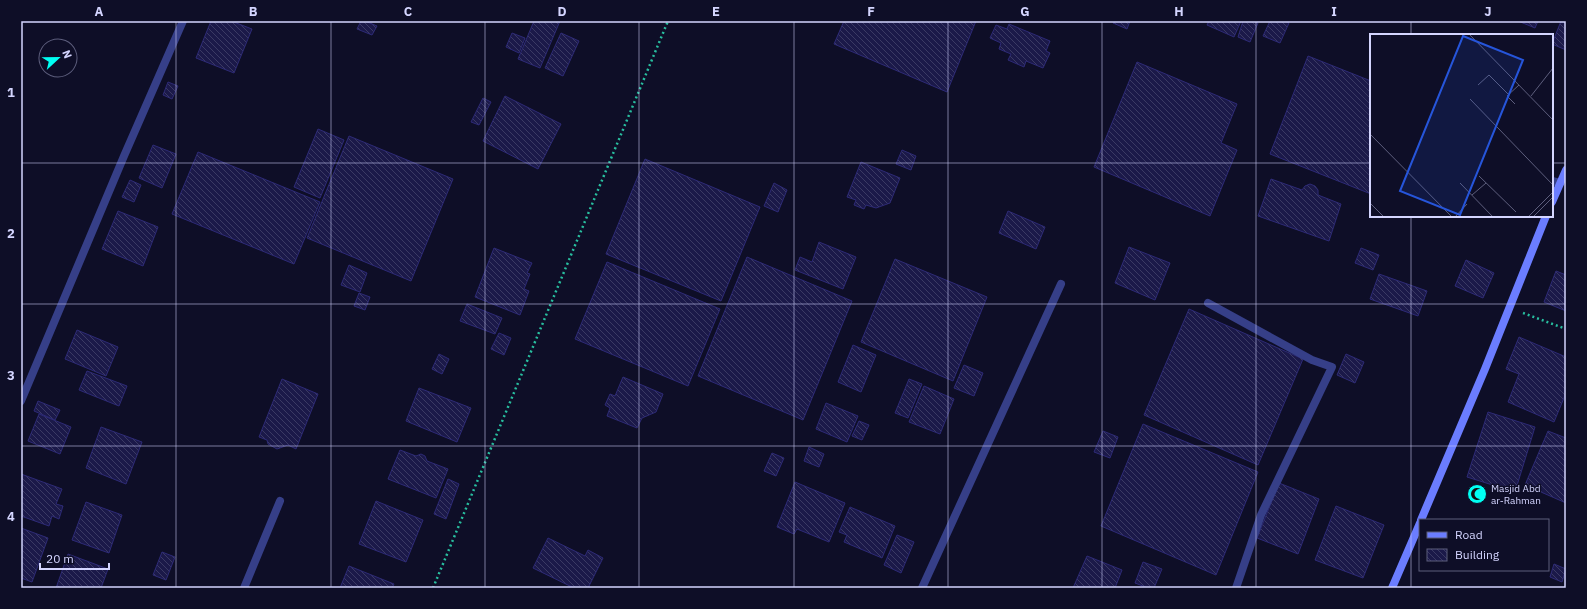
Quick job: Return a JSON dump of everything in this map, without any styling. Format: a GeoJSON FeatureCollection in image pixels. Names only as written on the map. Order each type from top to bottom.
{"type":"FeatureCollection","features":[{"type":"Feature","properties":{"kind":"main road"},"geometry":{"type":"LineString","coordinates":[[1553,197],[1556,182],[1566,170]]}},
{"type":"Feature","properties":{"kind":"main road"},"geometry":{"type":"LineString","coordinates":[[1422,519],[1485,369],[1546,217]]}},
{"type":"Feature","properties":{"kind":"main road"},"geometry":{"type":"LineString","coordinates":[[1392,588],[1419,526]]}},
{"type":"Feature","properties":{"kind":"street"},"geometry":{"type":"LineString","coordinates":[[21,401],[121,163],[184,21]]}},
{"type":"Feature","properties":{"kind":"street"},"geometry":{"type":"LineString","coordinates":[[922,588],[1061,284]]}},
{"type":"Feature","properties":{"kind":"street"},"geometry":{"type":"LineString","coordinates":[[1208,302],[1312,360],[1332,367],[1261,515],[1236,588]]}},
{"type":"Feature","properties":{"kind":"street"},"geometry":{"type":"LineString","coordinates":[[244,588],[280,501]]}},
{"type":"Feature","properties":{"kind":"path"},"geometry":{"type":"LineString","coordinates":[[433,588],[668,21]]}},
{"type":"Feature","properties":{"kind":"path"},"geometry":{"type":"LineString","coordinates":[[1509,307],[1566,329]]}},
{"type":"Feature","properties":{"kind":"building"},"geometry":{"type":"Polygon","coordinates":[[[211,21],[231,21],[252,29],[234,73],[196,58],[211,21]]]}},
{"type":"Feature","properties":{"kind":"building"},"geometry":{"type":"Polygon","coordinates":[[[361,21],[377,26],[372,35],[357,29],[361,21]]]}},
{"type":"Feature","properties":{"kind":"building"},"geometry":{"type":"Polygon","coordinates":[[[534,21],[560,21],[540,68],[518,59],[534,21]]]}},
{"type":"Feature","properties":{"kind":"building"},"geometry":{"type":"Polygon","coordinates":[[[844,21],[976,21],[947,92],[834,44],[844,21]]]}},
{"type":"Feature","properties":{"kind":"building"},"geometry":{"type":"Polygon","coordinates":[[[1114,21],[1130,21],[1127,29],[1113,23],[1114,21]]]}},
{"type":"Feature","properties":{"kind":"building"},"geometry":{"type":"Polygon","coordinates":[[[1209,21],[1241,21],[1234,37],[1207,25],[1209,21]]]}},
{"type":"Feature","properties":{"kind":"building"},"geometry":{"type":"Polygon","coordinates":[[[1243,21],[1258,23],[1250,42],[1238,37],[1243,21]]]}},
{"type":"Feature","properties":{"kind":"building"},"geometry":{"type":"Polygon","coordinates":[[[1270,21],[1285,21],[1289,23],[1280,43],[1263,36],[1270,21]]]}},
{"type":"Feature","properties":{"kind":"building"},"geometry":{"type":"Polygon","coordinates":[[[1518,21],[1538,21],[1535,28],[1518,21]]]}},
{"type":"Feature","properties":{"kind":"building"},"geometry":{"type":"Polygon","coordinates":[[[1561,21],[1566,22],[1566,50],[1553,44],[1561,21]]]}},
{"type":"Feature","properties":{"kind":"building"},"geometry":{"type":"Polygon","coordinates":[[[1009,24],[1050,41],[1046,51],[1050,53],[1043,68],[1026,61],[1024,67],[1008,60],[1011,54],[999,49],[1001,43],[990,38],[996,25],[1007,29],[1009,24]]]}},
{"type":"Feature","properties":{"kind":"building"},"geometry":{"type":"Polygon","coordinates":[[[512,33],[525,38],[519,53],[506,47],[512,33]]]}},
{"type":"Feature","properties":{"kind":"building"},"geometry":{"type":"Polygon","coordinates":[[[561,33],[579,41],[563,76],[545,68],[561,33]]]}},
{"type":"Feature","properties":{"kind":"building"},"geometry":{"type":"Polygon","coordinates":[[[1308,56],[1370,81],[1370,194],[1270,154],[1308,56]]]}},
{"type":"Feature","properties":{"kind":"building"},"geometry":{"type":"Polygon","coordinates":[[[1137,62],[1237,104],[1221,143],[1237,150],[1210,216],[1094,167],[1137,62]]]}},
{"type":"Feature","properties":{"kind":"building"},"geometry":{"type":"Polygon","coordinates":[[[168,82],[178,86],[172,99],[163,95],[168,82]]]}},
{"type":"Feature","properties":{"kind":"building"},"geometry":{"type":"Polygon","coordinates":[[[505,96],[561,124],[538,169],[483,141],[505,96]]]}},
{"type":"Feature","properties":{"kind":"building"},"geometry":{"type":"Polygon","coordinates":[[[483,98],[491,102],[479,125],[471,122],[483,98]]]}},
{"type":"Feature","properties":{"kind":"building"},"geometry":{"type":"Polygon","coordinates":[[[318,129],[344,140],[320,198],[294,187],[318,129]]]}},
{"type":"Feature","properties":{"kind":"building"},"geometry":{"type":"Polygon","coordinates":[[[349,136],[453,179],[411,281],[307,238],[349,136]]]}},
{"type":"Feature","properties":{"kind":"building"},"geometry":{"type":"Polygon","coordinates":[[[153,145],[176,154],[162,188],[139,178],[153,145]]]}},
{"type":"Feature","properties":{"kind":"building"},"geometry":{"type":"Polygon","coordinates":[[[902,150],[916,156],[911,170],[896,164],[902,150]]]}},
{"type":"Feature","properties":{"kind":"building"},"geometry":{"type":"Polygon","coordinates":[[[198,152],[320,202],[294,264],[172,214],[198,152]]]}},
{"type":"Feature","properties":{"kind":"building"},"geometry":{"type":"Polygon","coordinates":[[[645,159],[760,207],[721,301],[606,254],[645,159]]]}},
{"type":"Feature","properties":{"kind":"building"},"geometry":{"type":"Polygon","coordinates":[[[861,162],[900,178],[890,203],[876,208],[866,205],[864,209],[854,205],[856,200],[847,197],[861,162]]]}},
{"type":"Feature","properties":{"kind":"building"},"geometry":{"type":"Polygon","coordinates":[[[1271,179],[1302,190],[1305,186],[1310,184],[1315,186],[1318,190],[1318,195],[1341,204],[1329,241],[1258,216],[1271,179]]]}},
{"type":"Feature","properties":{"kind":"building"},"geometry":{"type":"Polygon","coordinates":[[[130,180],[141,185],[134,202],[122,197],[130,180]]]}},
{"type":"Feature","properties":{"kind":"building"},"geometry":{"type":"Polygon","coordinates":[[[774,183],[787,190],[778,212],[764,206],[774,183]]]}},
{"type":"Feature","properties":{"kind":"building"},"geometry":{"type":"Polygon","coordinates":[[[118,211],[158,227],[143,266],[102,249],[118,211]]]}},
{"type":"Feature","properties":{"kind":"building"},"geometry":{"type":"Polygon","coordinates":[[[1008,211],[1045,227],[1036,249],[999,233],[1008,211]]]}},
{"type":"Feature","properties":{"kind":"building"},"geometry":{"type":"Polygon","coordinates":[[[819,242],[856,257],[843,289],[795,270],[800,257],[812,262],[819,242]]]}},
{"type":"Feature","properties":{"kind":"building"},"geometry":{"type":"Polygon","coordinates":[[[1129,247],[1170,263],[1155,300],[1115,283],[1129,247]]]}},
{"type":"Feature","properties":{"kind":"building"},"geometry":{"type":"Polygon","coordinates":[[[494,248],[532,263],[527,273],[530,274],[524,289],[529,291],[520,315],[475,297],[494,248]]]}},
{"type":"Feature","properties":{"kind":"building"},"geometry":{"type":"Polygon","coordinates":[[[1361,248],[1379,255],[1373,270],[1355,263],[1361,248]]]}},
{"type":"Feature","properties":{"kind":"building"},"geometry":{"type":"Polygon","coordinates":[[[747,257],[852,301],[803,420],[698,376],[747,257]]]}},
{"type":"Feature","properties":{"kind":"building"},"geometry":{"type":"Polygon","coordinates":[[[895,259],[987,297],[953,381],[861,342],[895,259]]]}},
{"type":"Feature","properties":{"kind":"building"},"geometry":{"type":"Polygon","coordinates":[[[1466,260],[1494,273],[1483,298],[1455,286],[1466,260]]]}},
{"type":"Feature","properties":{"kind":"building"},"geometry":{"type":"Polygon","coordinates":[[[607,262],[720,309],[688,386],[575,339],[607,262]]]}},
{"type":"Feature","properties":{"kind":"building"},"geometry":{"type":"Polygon","coordinates":[[[349,265],[367,273],[360,292],[341,285],[349,265]]]}},
{"type":"Feature","properties":{"kind":"building"},"geometry":{"type":"Polygon","coordinates":[[[1556,271],[1566,275],[1566,311],[1544,302],[1556,271]]]}},
{"type":"Feature","properties":{"kind":"building"},"geometry":{"type":"Polygon","coordinates":[[[1379,274],[1427,291],[1418,316],[1370,299],[1379,274]]]}},
{"type":"Feature","properties":{"kind":"building"},"geometry":{"type":"Polygon","coordinates":[[[359,293],[370,297],[365,310],[354,306],[359,293]]]}},
{"type":"Feature","properties":{"kind":"building"},"geometry":{"type":"Polygon","coordinates":[[[467,304],[502,318],[495,334],[460,321],[467,304]]]}},
{"type":"Feature","properties":{"kind":"building"},"geometry":{"type":"Polygon","coordinates":[[[1189,309],[1303,359],[1258,465],[1144,415],[1189,309]]]}},
{"type":"Feature","properties":{"kind":"building"},"geometry":{"type":"Polygon","coordinates":[[[77,330],[118,347],[106,376],[65,359],[77,330]]]}},
{"type":"Feature","properties":{"kind":"building"},"geometry":{"type":"Polygon","coordinates":[[[499,333],[511,338],[504,355],[491,349],[499,333]]]}},
{"type":"Feature","properties":{"kind":"building"},"geometry":{"type":"Polygon","coordinates":[[[1519,337],[1566,357],[1566,393],[1554,422],[1508,402],[1519,374],[1506,369],[1519,337]]]}},
{"type":"Feature","properties":{"kind":"building"},"geometry":{"type":"Polygon","coordinates":[[[853,345],[876,355],[861,392],[838,382],[853,345]]]}},
{"type":"Feature","properties":{"kind":"building"},"geometry":{"type":"Polygon","coordinates":[[[439,354],[449,359],[442,374],[432,369],[439,354]]]}},
{"type":"Feature","properties":{"kind":"building"},"geometry":{"type":"Polygon","coordinates":[[[1346,354],[1364,362],[1355,383],[1337,375],[1346,354]]]}},
{"type":"Feature","properties":{"kind":"building"},"geometry":{"type":"Polygon","coordinates":[[[964,365],[983,373],[974,396],[954,388],[964,365]]]}},
{"type":"Feature","properties":{"kind":"building"},"geometry":{"type":"Polygon","coordinates":[[[87,371],[127,386],[119,406],[79,390],[87,371]]]}},
{"type":"Feature","properties":{"kind":"building"},"geometry":{"type":"Polygon","coordinates":[[[623,377],[663,394],[656,412],[642,418],[637,428],[607,416],[610,408],[605,405],[610,394],[615,396],[623,377]]]}},
{"type":"Feature","properties":{"kind":"building"},"geometry":{"type":"Polygon","coordinates":[[[282,379],[318,394],[296,449],[288,445],[277,449],[268,444],[267,440],[259,437],[282,379]]]}},
{"type":"Feature","properties":{"kind":"building"},"geometry":{"type":"Polygon","coordinates":[[[909,379],[922,384],[908,418],[895,413],[909,379]]]}},
{"type":"Feature","properties":{"kind":"building"},"geometry":{"type":"Polygon","coordinates":[[[924,386],[954,399],[940,434],[909,422],[924,386]]]}},
{"type":"Feature","properties":{"kind":"building"},"geometry":{"type":"Polygon","coordinates":[[[419,388],[471,408],[457,442],[406,421],[419,388]]]}},
{"type":"Feature","properties":{"kind":"building"},"geometry":{"type":"Polygon","coordinates":[[[38,401],[60,410],[55,420],[34,411],[38,401]]]}},
{"type":"Feature","properties":{"kind":"building"},"geometry":{"type":"Polygon","coordinates":[[[826,403],[858,416],[847,442],[816,429],[826,403]]]}},
{"type":"Feature","properties":{"kind":"building"},"geometry":{"type":"Polygon","coordinates":[[[1488,412],[1535,427],[1515,492],[1467,477],[1488,412]]]}},
{"type":"Feature","properties":{"kind":"building"},"geometry":{"type":"Polygon","coordinates":[[[39,414],[71,427],[60,454],[28,441],[39,414]]]}},
{"type":"Feature","properties":{"kind":"building"},"geometry":{"type":"Polygon","coordinates":[[[859,421],[869,425],[862,440],[852,436],[859,421]]]}},
{"type":"Feature","properties":{"kind":"building"},"geometry":{"type":"Polygon","coordinates":[[[1143,424],[1258,472],[1216,575],[1101,526],[1143,424]]]}},
{"type":"Feature","properties":{"kind":"building"},"geometry":{"type":"Polygon","coordinates":[[[101,427],[142,442],[126,484],[86,468],[101,427]]]}},
{"type":"Feature","properties":{"kind":"building"},"geometry":{"type":"Polygon","coordinates":[[[1103,431],[1118,437],[1110,458],[1094,452],[1103,431]]]}},
{"type":"Feature","properties":{"kind":"building"},"geometry":{"type":"Polygon","coordinates":[[[1548,431],[1566,438],[1566,503],[1525,485],[1548,431]]]}},
{"type":"Feature","properties":{"kind":"building"},"geometry":{"type":"Polygon","coordinates":[[[809,447],[824,454],[819,467],[804,461],[809,447]]]}},
{"type":"Feature","properties":{"kind":"building"},"geometry":{"type":"Polygon","coordinates":[[[400,450],[416,456],[421,454],[425,456],[427,461],[448,469],[436,498],[388,479],[400,450]]]}},
{"type":"Feature","properties":{"kind":"building"},"geometry":{"type":"Polygon","coordinates":[[[772,453],[784,458],[776,476],[764,471],[772,453]]]}},
{"type":"Feature","properties":{"kind":"building"},"geometry":{"type":"Polygon","coordinates":[[[21,474],[62,489],[56,504],[63,506],[59,519],[52,516],[49,526],[21,516],[21,474]]]}},
{"type":"Feature","properties":{"kind":"building"},"geometry":{"type":"Polygon","coordinates":[[[448,479],[459,484],[446,519],[434,514],[448,479]]]}},
{"type":"Feature","properties":{"kind":"building"},"geometry":{"type":"Polygon","coordinates":[[[795,482],[845,503],[829,542],[797,529],[794,534],[777,527],[795,482]]]}},
{"type":"Feature","properties":{"kind":"building"},"geometry":{"type":"Polygon","coordinates":[[[1279,483],[1319,499],[1298,554],[1257,538],[1279,483]]]}},
{"type":"Feature","properties":{"kind":"building"},"geometry":{"type":"Polygon","coordinates":[[[376,501],[423,520],[406,562],[359,544],[376,501]]]}},
{"type":"Feature","properties":{"kind":"building"},"geometry":{"type":"Polygon","coordinates":[[[86,502],[122,515],[109,553],[72,540],[86,502]]]}},
{"type":"Feature","properties":{"kind":"building"},"geometry":{"type":"Polygon","coordinates":[[[1336,506],[1384,525],[1363,578],[1315,560],[1336,506]]]}},
{"type":"Feature","properties":{"kind":"building"},"geometry":{"type":"Polygon","coordinates":[[[850,507],[895,526],[882,558],[844,542],[847,535],[839,532],[850,507]]]}},
{"type":"Feature","properties":{"kind":"building"},"geometry":{"type":"Polygon","coordinates":[[[21,528],[48,538],[32,582],[21,578],[21,528]]]}},
{"type":"Feature","properties":{"kind":"building"},"geometry":{"type":"Polygon","coordinates":[[[897,535],[914,542],[901,573],[884,565],[897,535]]]}},
{"type":"Feature","properties":{"kind":"building"},"geometry":{"type":"Polygon","coordinates":[[[548,538],[585,556],[588,550],[603,558],[588,588],[574,588],[533,568],[548,538]]]}},
{"type":"Feature","properties":{"kind":"building"},"geometry":{"type":"Polygon","coordinates":[[[162,552],[175,557],[166,580],[153,575],[162,552]]]}},
{"type":"Feature","properties":{"kind":"building"},"geometry":{"type":"Polygon","coordinates":[[[68,554],[108,569],[101,588],[56,588],[68,554]]]}},
{"type":"Feature","properties":{"kind":"building"},"geometry":{"type":"Polygon","coordinates":[[[1087,556],[1122,570],[1115,588],[1073,588],[1087,556]]]}},
{"type":"Feature","properties":{"kind":"building"},"geometry":{"type":"Polygon","coordinates":[[[1143,562],[1162,569],[1154,588],[1148,588],[1135,583],[1143,562]]]}},
{"type":"Feature","properties":{"kind":"building"},"geometry":{"type":"Polygon","coordinates":[[[1554,564],[1566,569],[1562,582],[1550,577],[1554,564]]]}},
{"type":"Feature","properties":{"kind":"building"},"geometry":{"type":"Polygon","coordinates":[[[349,566],[394,584],[392,588],[340,588],[349,566]]]}},
{"type":"Feature","properties":{"kind":"place","name":"Masjid Abd ar-Rahman"},"geometry":{"type":"Point","coordinates":[1477,494]}}]}
